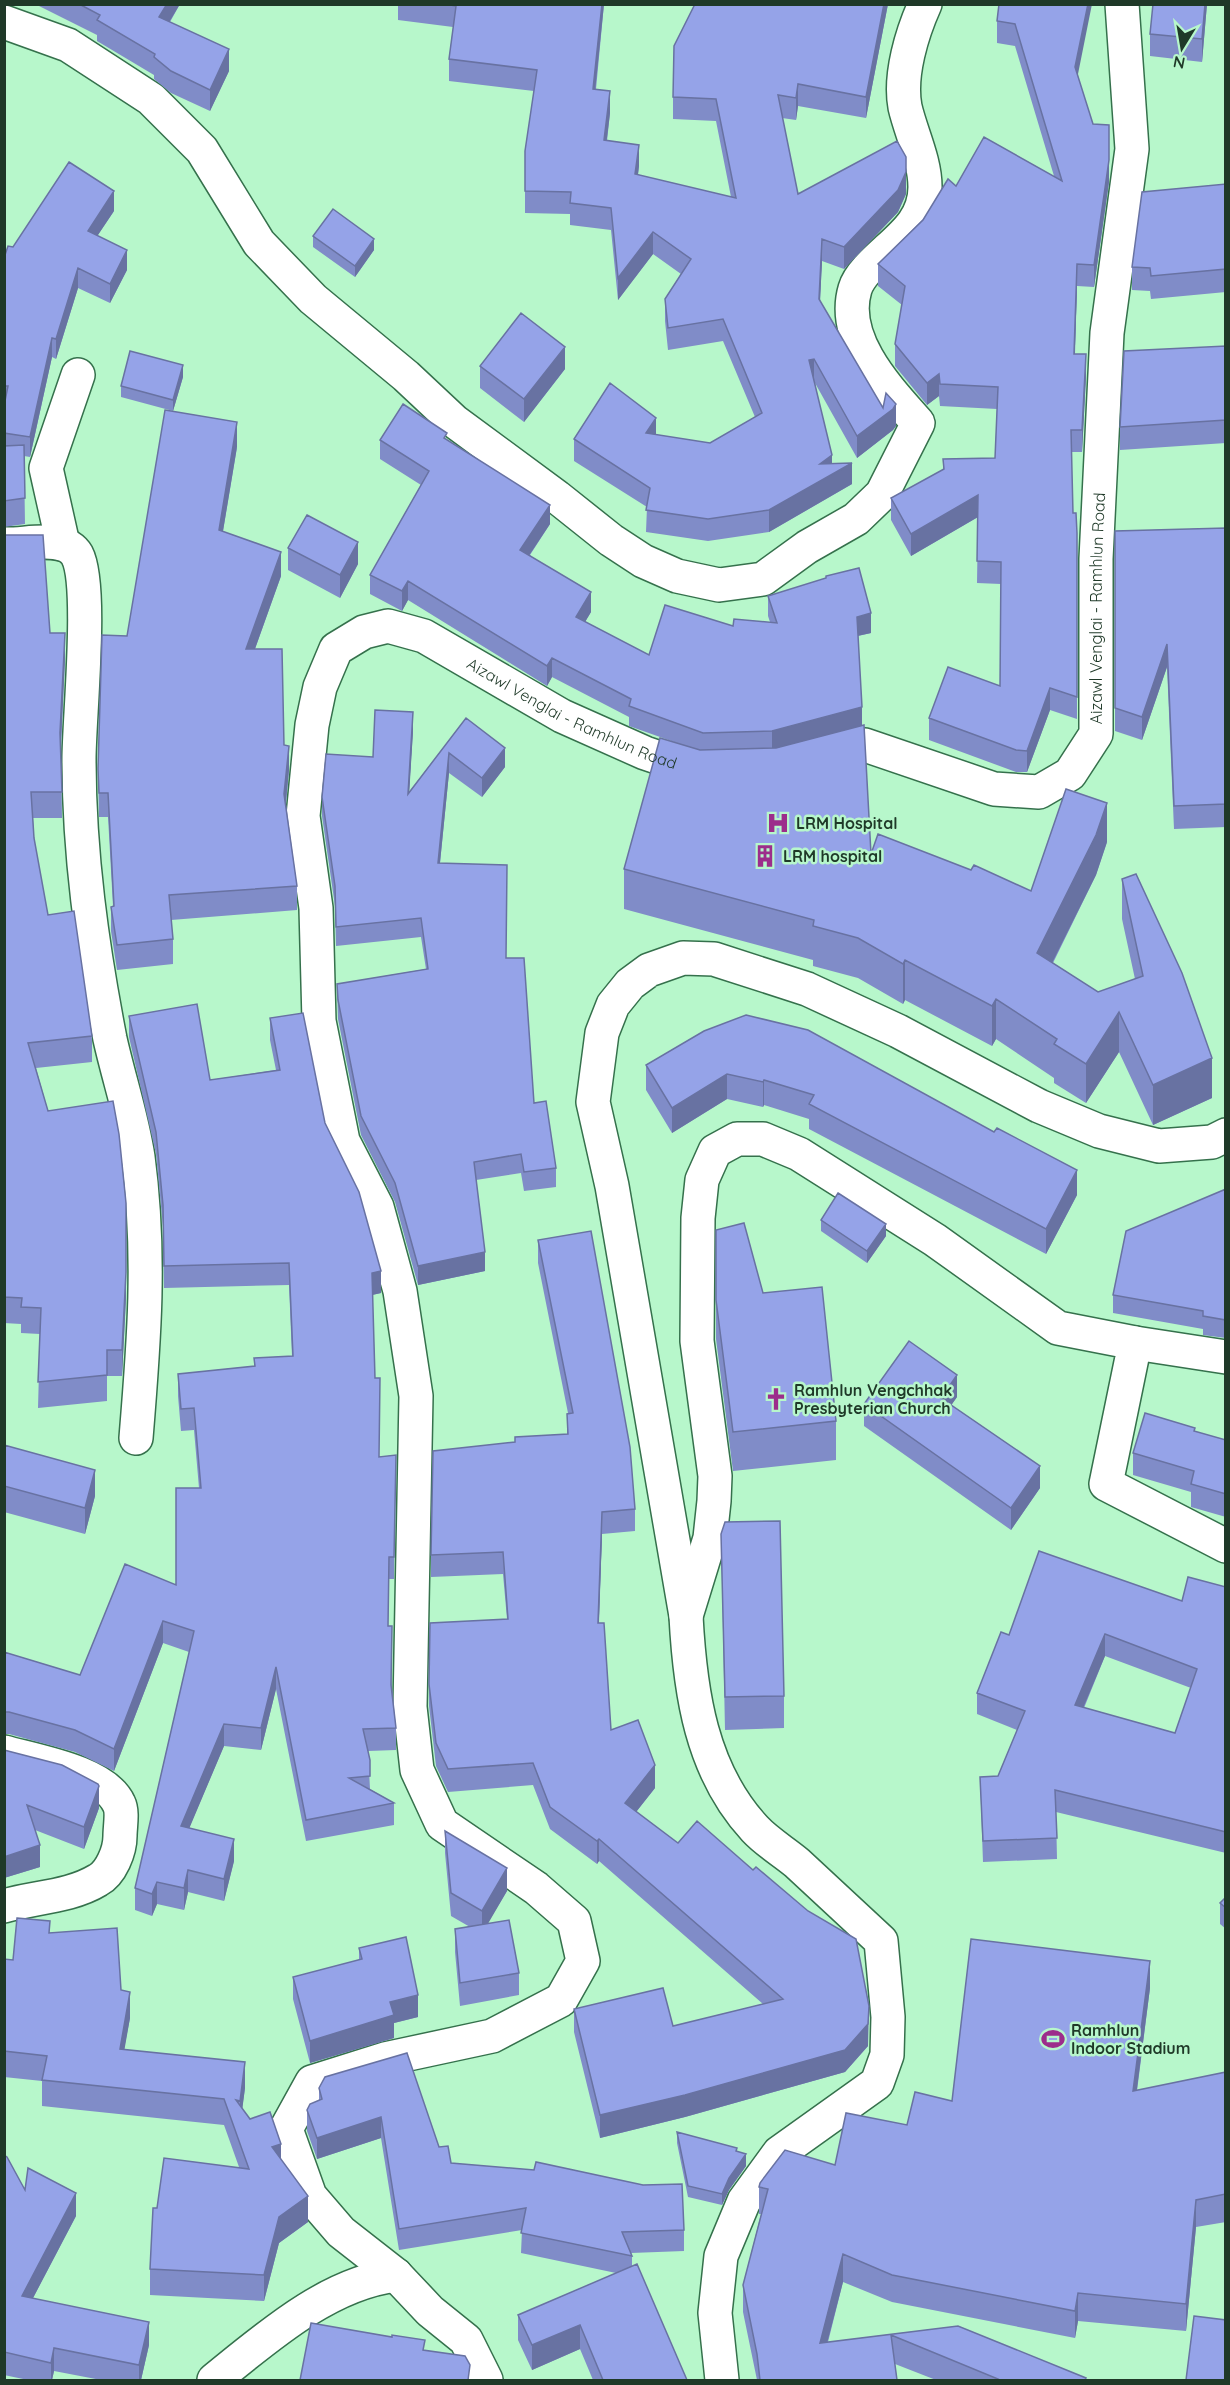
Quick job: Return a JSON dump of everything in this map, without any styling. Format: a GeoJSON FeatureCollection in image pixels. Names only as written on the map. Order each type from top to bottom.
{"type":"FeatureCollection","features":[{"type":"Feature","properties":{"kind":"street"},"geometry":{"type":"LineString","coordinates":[[4,22],[68,45],[151,99],[202,150],[259,243],[313,299],[406,376],[454,421],[611,540],[643,561],[677,576],[719,585],[762,579],[807,547],[856,519],[882,494],[918,423],[877,376],[851,323],[855,287],[874,261],[910,230],[921,211],[925,186],[905,105],[905,80],[917,22],[925,4]]}},
{"type":"Feature","properties":{"kind":"street","name":"Aizawl Venglai - Ramhlun Road"},"geometry":{"type":"LineString","coordinates":[[797,763],[865,745],[994,789],[1040,792],[1070,774],[1096,734],[1096,559],[1107,333],[1132,149],[1122,4]]}},
{"type":"Feature","properties":{"kind":"street"},"geometry":{"type":"LineString","coordinates":[[63,544],[46,468],[78,375]]}},
{"type":"Feature","properties":{"kind":"street"},"geometry":{"type":"LineString","coordinates":[[4,544],[25,545],[43,541],[63,544],[73,549],[79,559],[83,597],[80,801],[88,910],[112,1046],[130,1113],[138,1158],[147,1247],[147,1281],[136,1438]]}},
{"type":"Feature","properties":{"kind":"street","name":"Aizawl Venglai - Ramhlun Road"},"geometry":{"type":"LineString","coordinates":[[396,2275],[341,2232],[310,2196],[286,2130],[312,2082],[386,2059],[492,2036],[561,2000],[583,1961],[574,1921],[536,1888],[442,1824],[417,1770],[410,1707],[416,1396],[400,1292],[377,1207],[343,1141],[319,1021],[316,908],[303,816],[312,725],[320,687],[336,649],[364,632],[388,626],[423,636],[562,716],[625,744],[700,771],[732,770]]}},
{"type":"Feature","properties":{"kind":"street"},"geometry":{"type":"LineString","coordinates":[[722,2380],[715,2313],[721,2256],[744,2201],[779,2153],[877,2083],[887,2055],[888,2017],[881,1941],[796,1862],[755,1829],[718,1777],[707,1747],[689,1676],[686,1616],[612,1186],[593,1102],[602,1033],[613,1005],[630,984],[649,970],[683,958],[714,959],[807,989],[898,1031],[1039,1106],[1099,1131],[1159,1146],[1212,1142],[1226,1135]]}},
{"type":"Feature","properties":{"kind":"street"},"geometry":{"type":"LineString","coordinates":[[686,1616],[710,1539],[715,1476],[697,1341],[698,1218],[702,1180],[715,1151],[737,1139],[763,1139],[799,1154],[935,1240],[1058,1328],[1226,1357]]}},
{"type":"Feature","properties":{"kind":"street"},"geometry":{"type":"LineString","coordinates":[[1135,1343],[1106,1484],[1226,1546]]}},
{"type":"Feature","properties":{"kind":"street"},"geometry":{"type":"LineString","coordinates":[[4,1752],[93,1778],[109,1789],[120,1805],[120,1841],[115,1859],[100,1880],[69,1892],[4,1906]]}},
{"type":"Feature","properties":{"kind":"street"},"geometry":{"type":"LineString","coordinates":[[214,2380],[258,2345],[322,2302],[371,2278],[396,2275],[430,2311],[466,2340],[486,2380]]}},
{"type":"Feature","properties":{"kind":"building"},"geometry":{"type":"Polygon","coordinates":[[[79,4],[167,4],[159,17],[229,49],[210,90],[171,71],[154,57],[155,54],[97,20],[100,15],[79,4]]]}},
{"type":"Feature","properties":{"kind":"building"},"geometry":{"type":"Polygon","coordinates":[[[444,4],[602,4],[593,89],[610,91],[604,140],[639,145],[635,174],[736,198],[716,99],[673,97],[674,46],[695,4],[884,4],[866,97],[798,84],[796,98],[778,95],[798,194],[897,141],[906,157],[906,172],[898,190],[844,247],[822,239],[819,299],[883,408],[886,393],[896,404],[893,409],[857,436],[814,359],[809,360],[832,455],[820,464],[852,463],[769,510],[708,519],[646,510],[650,488],[574,439],[610,383],[656,418],[646,433],[710,443],[762,413],[723,319],[668,328],[665,299],[691,259],[653,232],[618,278],[611,208],[570,203],[571,192],[525,191],[525,151],[537,70],[449,59],[456,6],[444,4]]]}},
{"type":"Feature","properties":{"kind":"building"},"geometry":{"type":"Polygon","coordinates":[[[999,4],[1088,4],[1075,67],[1093,124],[1109,125],[1109,160],[1094,265],[1077,264],[1074,354],[1086,354],[1082,430],[1071,430],[1073,513],[1076,513],[1077,533],[1077,697],[1050,688],[1027,751],[1016,750],[929,718],[948,667],[1000,686],[1001,562],[977,561],[978,495],[911,534],[891,498],[944,469],[943,459],[995,458],[998,387],[940,384],[939,374],[927,383],[895,344],[905,286],[878,264],[923,220],[948,179],[956,186],[984,137],[1062,181],[1015,24],[997,21],[999,4]]]}},
{"type":"Feature","properties":{"kind":"building"},"geometry":{"type":"Polygon","coordinates":[[[1153,4],[1205,4],[1202,39],[1150,34],[1153,4]]]}},
{"type":"Feature","properties":{"kind":"building"},"geometry":{"type":"Polygon","coordinates":[[[69,162],[114,191],[88,231],[127,250],[110,284],[78,268],[56,339],[52,338],[30,437],[4,433],[4,406],[8,386],[4,386],[4,258],[8,246],[13,247],[69,162]]]}},
{"type":"Feature","properties":{"kind":"building"},"geometry":{"type":"Polygon","coordinates":[[[1226,184],[1226,269],[1151,276],[1150,268],[1132,267],[1142,192],[1226,184]]]}},
{"type":"Feature","properties":{"kind":"building"},"geometry":{"type":"Polygon","coordinates":[[[333,209],[374,239],[355,266],[313,236],[333,209]]]}},
{"type":"Feature","properties":{"kind":"building"},"geometry":{"type":"Polygon","coordinates":[[[521,313],[565,347],[524,399],[480,366],[521,313]]]}},
{"type":"Feature","properties":{"kind":"building"},"geometry":{"type":"Polygon","coordinates":[[[1226,346],[1226,420],[1120,427],[1124,351],[1226,346]]]}},
{"type":"Feature","properties":{"kind":"building"},"geometry":{"type":"Polygon","coordinates":[[[130,351],[183,365],[173,400],[121,386],[130,351]]]}},
{"type":"Feature","properties":{"kind":"building"},"geometry":{"type":"Polygon","coordinates":[[[403,404],[447,433],[444,438],[550,505],[520,550],[591,592],[576,617],[649,655],[665,605],[733,626],[734,619],[777,623],[768,596],[826,578],[826,576],[859,568],[871,613],[857,617],[862,707],[772,731],[703,733],[629,706],[631,699],[552,658],[547,666],[408,581],[402,591],[370,575],[429,471],[380,440],[403,404]]]}},
{"type":"Feature","properties":{"kind":"building"},"geometry":{"type":"Polygon","coordinates":[[[165,410],[237,422],[219,530],[281,552],[246,649],[282,649],[284,745],[289,746],[284,794],[297,886],[169,895],[173,939],[117,945],[111,907],[114,906],[108,793],[99,793],[102,635],[127,636],[165,410]]]}},
{"type":"Feature","properties":{"kind":"building"},"geometry":{"type":"Polygon","coordinates":[[[24,445],[25,498],[4,501],[4,446],[24,445]]]}},
{"type":"Feature","properties":{"kind":"building"},"geometry":{"type":"Polygon","coordinates":[[[307,515],[358,542],[340,575],[288,548],[307,515]]]}},
{"type":"Feature","properties":{"kind":"building"},"geometry":{"type":"Polygon","coordinates":[[[1226,528],[1226,804],[1174,806],[1167,644],[1142,717],[1115,708],[1115,531],[1226,528]]]}},
{"type":"Feature","properties":{"kind":"building"},"geometry":{"type":"Polygon","coordinates":[[[4,535],[43,535],[50,633],[65,633],[60,733],[62,792],[31,792],[34,838],[48,915],[74,911],[92,1036],[28,1043],[48,1111],[113,1101],[126,1203],[126,1272],[122,1350],[107,1350],[107,1375],[38,1382],[41,1308],[21,1307],[22,1298],[4,1297],[4,535]]]}},
{"type":"Feature","properties":{"kind":"building"},"geometry":{"type":"Polygon","coordinates":[[[375,710],[413,712],[408,794],[466,718],[505,748],[482,778],[449,753],[438,863],[507,865],[506,958],[524,958],[534,1103],[546,1101],[556,1168],[524,1172],[521,1154],[474,1162],[485,1252],[418,1266],[395,1183],[361,1116],[338,1000],[337,984],[428,969],[421,918],[336,927],[335,886],[322,797],[326,754],[373,757],[375,710]]]}},
{"type":"Feature","properties":{"kind":"building"},"geometry":{"type":"Polygon","coordinates":[[[864,725],[871,854],[878,834],[971,870],[974,865],[1031,891],[1066,789],[1107,803],[1096,835],[1037,953],[1098,992],[1143,976],[1122,879],[1136,874],[1182,973],[1212,1058],[1153,1085],[1119,1012],[1086,1064],[1054,1044],[1057,1039],[996,999],[992,1006],[905,960],[903,964],[858,938],[813,926],[814,920],[624,869],[660,738],[700,750],[776,748],[864,725]]]}},
{"type":"Feature","properties":{"kind":"building"},"geometry":{"type":"Polygon","coordinates":[[[197,1004],[210,1080],[280,1070],[270,1018],[303,1013],[325,1123],[359,1192],[381,1271],[372,1273],[375,1378],[380,1378],[379,1457],[396,1455],[394,1557],[389,1557],[388,1626],[392,1626],[391,1685],[396,1728],[363,1729],[370,1760],[370,1776],[349,1778],[394,1803],[306,1820],[276,1667],[261,1728],[224,1724],[181,1826],[234,1839],[224,1879],[188,1870],[184,1888],[157,1882],[152,1894],[135,1888],[194,1631],[163,1621],[114,1749],[75,1730],[4,1712],[4,1652],[80,1675],[125,1564],[176,1585],[176,1488],[201,1488],[194,1408],[181,1409],[178,1374],[255,1366],[254,1358],[293,1356],[289,1263],[164,1266],[163,1205],[156,1132],[129,1016],[197,1004]]]}},
{"type":"Feature","properties":{"kind":"building"},"geometry":{"type":"Polygon","coordinates":[[[746,1015],[808,1030],[994,1132],[997,1128],[1077,1170],[1046,1229],[809,1104],[814,1095],[764,1080],[763,1082],[727,1074],[672,1108],[646,1065],[704,1031],[746,1015]]]}},
{"type":"Feature","properties":{"kind":"building"},"geometry":{"type":"Polygon","coordinates":[[[1226,1189],[1226,1320],[1203,1316],[1203,1311],[1113,1295],[1126,1231],[1226,1189]]]}},
{"type":"Feature","properties":{"kind":"building"},"geometry":{"type":"Polygon","coordinates":[[[838,1193],[886,1224],[867,1251],[821,1220],[838,1193]]]}},
{"type":"Feature","properties":{"kind":"building"},"geometry":{"type":"Polygon","coordinates":[[[744,1223],[763,1293],[822,1287],[836,1421],[733,1432],[716,1300],[716,1230],[744,1223]]]}},
{"type":"Feature","properties":{"kind":"building"},"geometry":{"type":"Polygon","coordinates":[[[591,1231],[630,1447],[635,1509],[602,1512],[598,1623],[604,1623],[611,1730],[638,1720],[655,1765],[625,1803],[678,1843],[697,1821],[753,1870],[756,1867],[808,1911],[856,1939],[869,2006],[868,2024],[845,2050],[685,2095],[600,2115],[574,2009],[663,1988],[673,2026],[783,1999],[599,1839],[597,1841],[550,1807],[533,1763],[448,1769],[436,1743],[429,1684],[430,1623],[508,1619],[503,1552],[431,1555],[433,1451],[515,1442],[515,1437],[568,1434],[567,1414],[573,1413],[538,1240],[591,1231]]]}},
{"type":"Feature","properties":{"kind":"building"},"geometry":{"type":"Polygon","coordinates":[[[909,1341],[957,1375],[941,1398],[1040,1466],[1011,1508],[864,1404],[909,1341]]]}},
{"type":"Feature","properties":{"kind":"building"},"geometry":{"type":"Polygon","coordinates":[[[1145,1413],[1226,1440],[1226,1494],[1191,1484],[1194,1471],[1133,1453],[1145,1413]]]}},
{"type":"Feature","properties":{"kind":"building"},"geometry":{"type":"Polygon","coordinates":[[[4,1445],[95,1470],[85,1508],[4,1486],[4,1445]]]}},
{"type":"Feature","properties":{"kind":"building"},"geometry":{"type":"Polygon","coordinates":[[[780,1521],[784,1696],[725,1697],[721,1534],[725,1522],[780,1521]]]}},
{"type":"Feature","properties":{"kind":"building"},"geometry":{"type":"Polygon","coordinates":[[[1039,1551],[1182,1601],[1188,1577],[1226,1587],[1226,1832],[1055,1790],[1057,1838],[983,1841],[980,1777],[998,1776],[1025,1711],[977,1693],[1001,1632],[1009,1635],[1039,1551]],[[1105,1634],[1075,1705],[1175,1733],[1197,1669],[1105,1634]]]}},
{"type":"Feature","properties":{"kind":"building"},"geometry":{"type":"Polygon","coordinates":[[[4,1750],[62,1765],[98,1784],[84,1827],[27,1805],[40,1845],[4,1857],[4,1750]]]}},
{"type":"Feature","properties":{"kind":"building"},"geometry":{"type":"Polygon","coordinates":[[[445,1831],[507,1868],[482,1911],[451,1893],[445,1831]]]}},
{"type":"Feature","properties":{"kind":"building"},"geometry":{"type":"Polygon","coordinates":[[[1226,1897],[1226,1908],[1220,1903],[1226,1897]]]}},
{"type":"Feature","properties":{"kind":"building"},"geometry":{"type":"Polygon","coordinates":[[[17,1918],[50,1921],[49,1933],[117,1928],[121,1990],[130,1992],[120,2049],[245,2062],[240,2101],[236,2100],[250,2119],[270,2112],[281,2144],[272,2147],[308,2196],[279,2217],[264,2275],[150,2269],[153,2208],[157,2208],[164,2158],[249,2169],[224,2099],[42,2080],[47,2056],[4,2051],[4,1959],[13,1960],[17,1918]]]}},
{"type":"Feature","properties":{"kind":"building"},"geometry":{"type":"Polygon","coordinates":[[[509,1920],[519,1973],[460,1983],[455,1929],[509,1920]]]}},
{"type":"Feature","properties":{"kind":"building"},"geometry":{"type":"Polygon","coordinates":[[[406,1937],[418,1995],[390,2002],[394,2015],[310,2041],[293,1977],[362,1959],[359,1948],[406,1937]]]}},
{"type":"Feature","properties":{"kind":"building"},"geometry":{"type":"Polygon","coordinates":[[[971,1939],[1150,1961],[1133,2091],[1226,2072],[1226,2194],[1196,2200],[1186,2304],[1078,2293],[1075,2311],[892,2275],[843,2254],[820,2343],[958,2326],[1086,2378],[1085,2380],[997,2380],[891,2335],[897,2380],[760,2380],[743,2285],[768,2189],[759,2187],[760,2183],[785,2150],[835,2165],[846,2113],[907,2125],[915,2092],[952,2101],[971,1939]]]}},
{"type":"Feature","properties":{"kind":"building"},"geometry":{"type":"Polygon","coordinates":[[[407,2053],[439,2147],[448,2146],[451,2163],[534,2170],[536,2162],[643,2185],[682,2184],[684,2230],[622,2232],[632,2256],[521,2233],[526,2208],[399,2229],[381,2117],[317,2138],[307,2110],[310,2104],[322,2099],[319,2088],[325,2077],[407,2053]]]}},
{"type":"Feature","properties":{"kind":"building"},"geometry":{"type":"Polygon","coordinates":[[[677,2132],[737,2148],[736,2151],[746,2154],[729,2178],[722,2194],[688,2186],[677,2132]]]}},
{"type":"Feature","properties":{"kind":"building"},"geometry":{"type":"Polygon","coordinates":[[[4,2155],[25,2190],[28,2168],[76,2193],[22,2296],[149,2322],[139,2365],[54,2348],[51,2363],[4,2352],[4,2155]]]}},
{"type":"Feature","properties":{"kind":"building"},"geometry":{"type":"Polygon","coordinates":[[[637,2264],[687,2380],[603,2380],[580,2325],[532,2345],[518,2315],[637,2264]]]}},
{"type":"Feature","properties":{"kind":"building"},"geometry":{"type":"Polygon","coordinates":[[[1194,2316],[1226,2320],[1226,2380],[1186,2380],[1194,2316]]]}},
{"type":"Feature","properties":{"kind":"building"},"geometry":{"type":"Polygon","coordinates":[[[311,2323],[392,2337],[392,2335],[425,2340],[423,2350],[465,2356],[470,2365],[468,2380],[300,2380],[311,2323]]]}},
{"type":"Feature","properties":{"kind":"place","name":"LRM Hospital"},"geometry":{"type":"Point","coordinates":[778,823]}},
{"type":"Feature","properties":{"kind":"place","name":"LRM hospital"},"geometry":{"type":"Point","coordinates":[765,856]}},
{"type":"Feature","properties":{"kind":"place","name":"Ramhlun Vengchhak Presbyterian Church"},"geometry":{"type":"Point","coordinates":[776,1399]}},
{"type":"Feature","properties":{"kind":"place","name":"Ramhlun Indoor Stadium"},"geometry":{"type":"Point","coordinates":[1053,2039]}}]}
